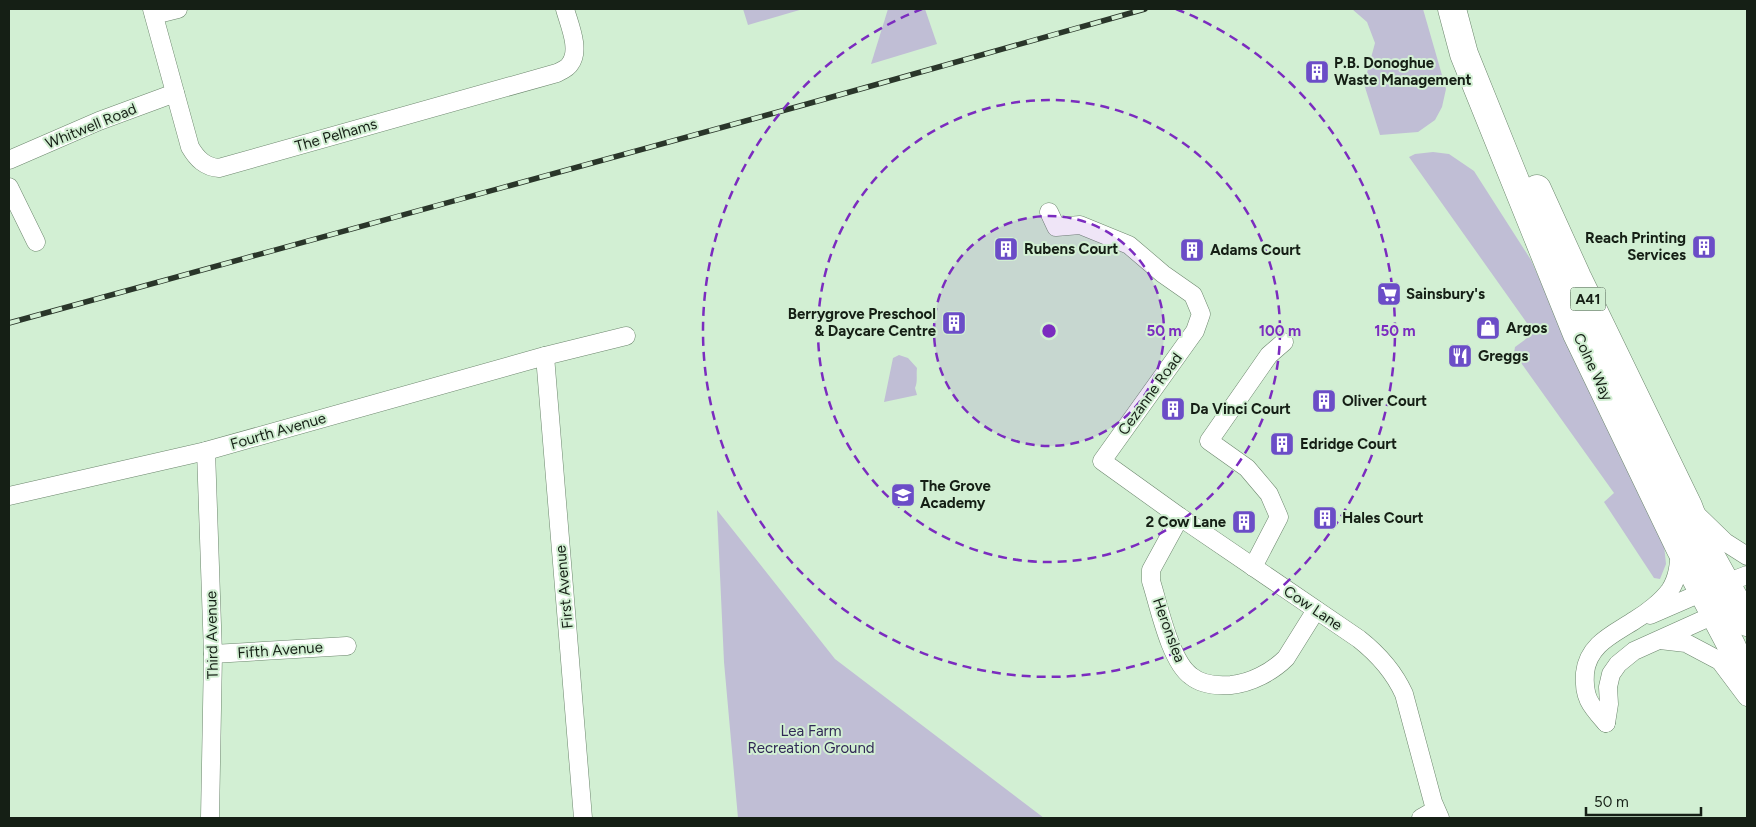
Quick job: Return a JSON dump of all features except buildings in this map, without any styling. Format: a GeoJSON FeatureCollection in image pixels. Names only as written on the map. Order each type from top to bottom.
{"type":"FeatureCollection","features":[{"type":"Feature","properties":{"kind":"highway","name":"Colne Way"},"geometry":{"type":"LineString","coordinates":[[1453,11],[1476,50],[1566,254],[1731,599],[1747,682]]}},
{"type":"Feature","properties":{"kind":"highway","name":"Colne Way"},"geometry":{"type":"LineString","coordinates":[[1453,11],[1464,54],[1573,324],[1680,548],[1731,599]]}},
{"type":"Feature","properties":{"kind":"street"},"geometry":{"type":"LineString","coordinates":[[153,12],[178,9]]}},
{"type":"Feature","properties":{"kind":"street","name":"The Pelhams"},"geometry":{"type":"LineString","coordinates":[[153,12],[190,147],[195,156],[210,167],[219,168],[557,73],[570,65],[574,56],[574,45],[565,9]]}},
{"type":"Feature","properties":{"kind":"street","name":"Whitwell Road"},"geometry":{"type":"LineString","coordinates":[[9,160],[99,121],[175,93]]}},
{"type":"Feature","properties":{"kind":"street"},"geometry":{"type":"LineString","coordinates":[[9,187],[36,242]]}},
{"type":"Feature","properties":{"kind":"street","name":"Cezanne Road"},"geometry":{"type":"LineString","coordinates":[[1049,212],[1056,227],[1080,225],[1129,245],[1163,274],[1193,295],[1201,314],[1195,331],[1102,461]]}},
{"type":"Feature","properties":{"kind":"street","name":"Fourth Avenue"},"geometry":{"type":"LineString","coordinates":[[9,496],[206,451],[545,356],[626,336]]}},
{"type":"Feature","properties":{"kind":"street"},"geometry":{"type":"LineString","coordinates":[[1253,567],[1279,517],[1269,494],[1247,468],[1209,441],[1269,355],[1284,342]]}},
{"type":"Feature","properties":{"kind":"street","name":"First Avenue"},"geometry":{"type":"LineString","coordinates":[[545,356],[582,818]]}},
{"type":"Feature","properties":{"kind":"street","name":"Third Avenue"},"geometry":{"type":"LineString","coordinates":[[206,451],[213,654],[210,818]]}},
{"type":"Feature","properties":{"kind":"street","name":"Cow Lane"},"geometry":{"type":"LineString","coordinates":[[1102,461],[1180,517],[1359,639],[1372,650],[1398,681],[1409,709],[1432,816]]}},
{"type":"Feature","properties":{"kind":"street"},"geometry":{"type":"LineString","coordinates":[[1688,506],[1726,542],[1747,556]]}},
{"type":"Feature","properties":{"kind":"street","name":"Heronslea"},"geometry":{"type":"LineString","coordinates":[[1180,517],[1151,570],[1151,581],[1176,657],[1183,669],[1191,677],[1219,686],[1234,685],[1263,675],[1286,658],[1316,610]]}},
{"type":"Feature","properties":{"kind":"street"},"geometry":{"type":"LineString","coordinates":[[1680,548],[1678,571],[1670,589],[1662,599],[1636,620],[1604,638],[1590,656],[1586,668],[1585,691],[1590,705],[1606,723],[1609,704],[1608,687],[1611,674],[1618,664],[1634,651],[1660,640],[1731,599]]}},
{"type":"Feature","properties":{"kind":"street"},"geometry":{"type":"LineString","coordinates":[[1636,620],[1662,611],[1731,599]]}},
{"type":"Feature","properties":{"kind":"street"},"geometry":{"type":"LineString","coordinates":[[1660,640],[1686,643],[1720,662],[1747,697]]}},
{"type":"Feature","properties":{"kind":"street","name":"Fifth Avenue"},"geometry":{"type":"LineString","coordinates":[[213,654],[347,646]]}},
{"type":"Feature","properties":{"kind":"green space"},"geometry":{"type":"Polygon","coordinates":[[[743,9],[803,9],[748,25],[743,9]]]}},
{"type":"Feature","properties":{"kind":"green space"},"geometry":{"type":"Polygon","coordinates":[[[888,9],[925,9],[937,44],[871,64],[888,9]]]}},
{"type":"Feature","properties":{"kind":"green space"},"geometry":{"type":"Polygon","coordinates":[[[1352,9],[1423,9],[1446,89],[1442,107],[1435,120],[1418,132],[1380,135],[1364,84],[1375,43],[1367,22],[1352,9]]]}},
{"type":"Feature","properties":{"kind":"green space"},"geometry":{"type":"Polygon","coordinates":[[[1433,152],[1449,154],[1474,171],[1531,260],[1588,389],[1664,545],[1666,564],[1660,579],[1654,578],[1604,502],[1614,493],[1514,353],[1515,347],[1534,333],[1409,157],[1415,154],[1433,152]]]}},
{"type":"Feature","properties":{"kind":"green space"},"geometry":{"type":"Polygon","coordinates":[[[899,355],[908,358],[917,368],[915,388],[917,395],[884,402],[893,358],[899,355]]]}},
{"type":"Feature","properties":{"kind":"green space","name":"Lea Farm Recreation Ground"},"geometry":{"type":"Polygon","coordinates":[[[717,510],[835,659],[1044,818],[738,818],[724,662],[717,510]]]}},
{"type":"Feature","properties":{"kind":"railway"},"geometry":{"type":"LineString","coordinates":[[9,323],[807,104],[1145,9]]}},
{"type":"Feature","properties":{"kind":"place","name":"P.B. Donoghue Waste Management"},"geometry":{"type":"Point","coordinates":[1317,72]}},
{"type":"Feature","properties":{"kind":"place","name":"Reach Printing Services"},"geometry":{"type":"Point","coordinates":[1704,247]}},
{"type":"Feature","properties":{"kind":"place","name":"Rubens Court"},"geometry":{"type":"Point","coordinates":[1006,249]}},
{"type":"Feature","properties":{"kind":"place","name":"Adams Court"},"geometry":{"type":"Point","coordinates":[1192,250]}},
{"type":"Feature","properties":{"kind":"place","name":"Sainsbury's"},"geometry":{"type":"Point","coordinates":[1389,294]}},
{"type":"Feature","properties":{"kind":"place","name":"Berrygrove Preschool & Daycare Centre"},"geometry":{"type":"Point","coordinates":[954,323]}},
{"type":"Feature","properties":{"kind":"place","name":"Argos"},"geometry":{"type":"Point","coordinates":[1488,328]}},
{"type":"Feature","properties":{"kind":"place","name":"Greggs"},"geometry":{"type":"Point","coordinates":[1460,356]}},
{"type":"Feature","properties":{"kind":"place","name":"Oliver Court"},"geometry":{"type":"Point","coordinates":[1324,401]}},
{"type":"Feature","properties":{"kind":"place","name":"Da Vinci Court"},"geometry":{"type":"Point","coordinates":[1173,409]}},
{"type":"Feature","properties":{"kind":"place","name":"Edridge Court"},"geometry":{"type":"Point","coordinates":[1282,444]}},
{"type":"Feature","properties":{"kind":"place","name":"The Grove Academy"},"geometry":{"type":"Point","coordinates":[903,495]}},
{"type":"Feature","properties":{"kind":"place","name":"Hales Court"},"geometry":{"type":"Point","coordinates":[1325,518]}},
{"type":"Feature","properties":{"kind":"place","name":"2 Cow Lane"},"geometry":{"type":"Point","coordinates":[1244,522]}}]}
